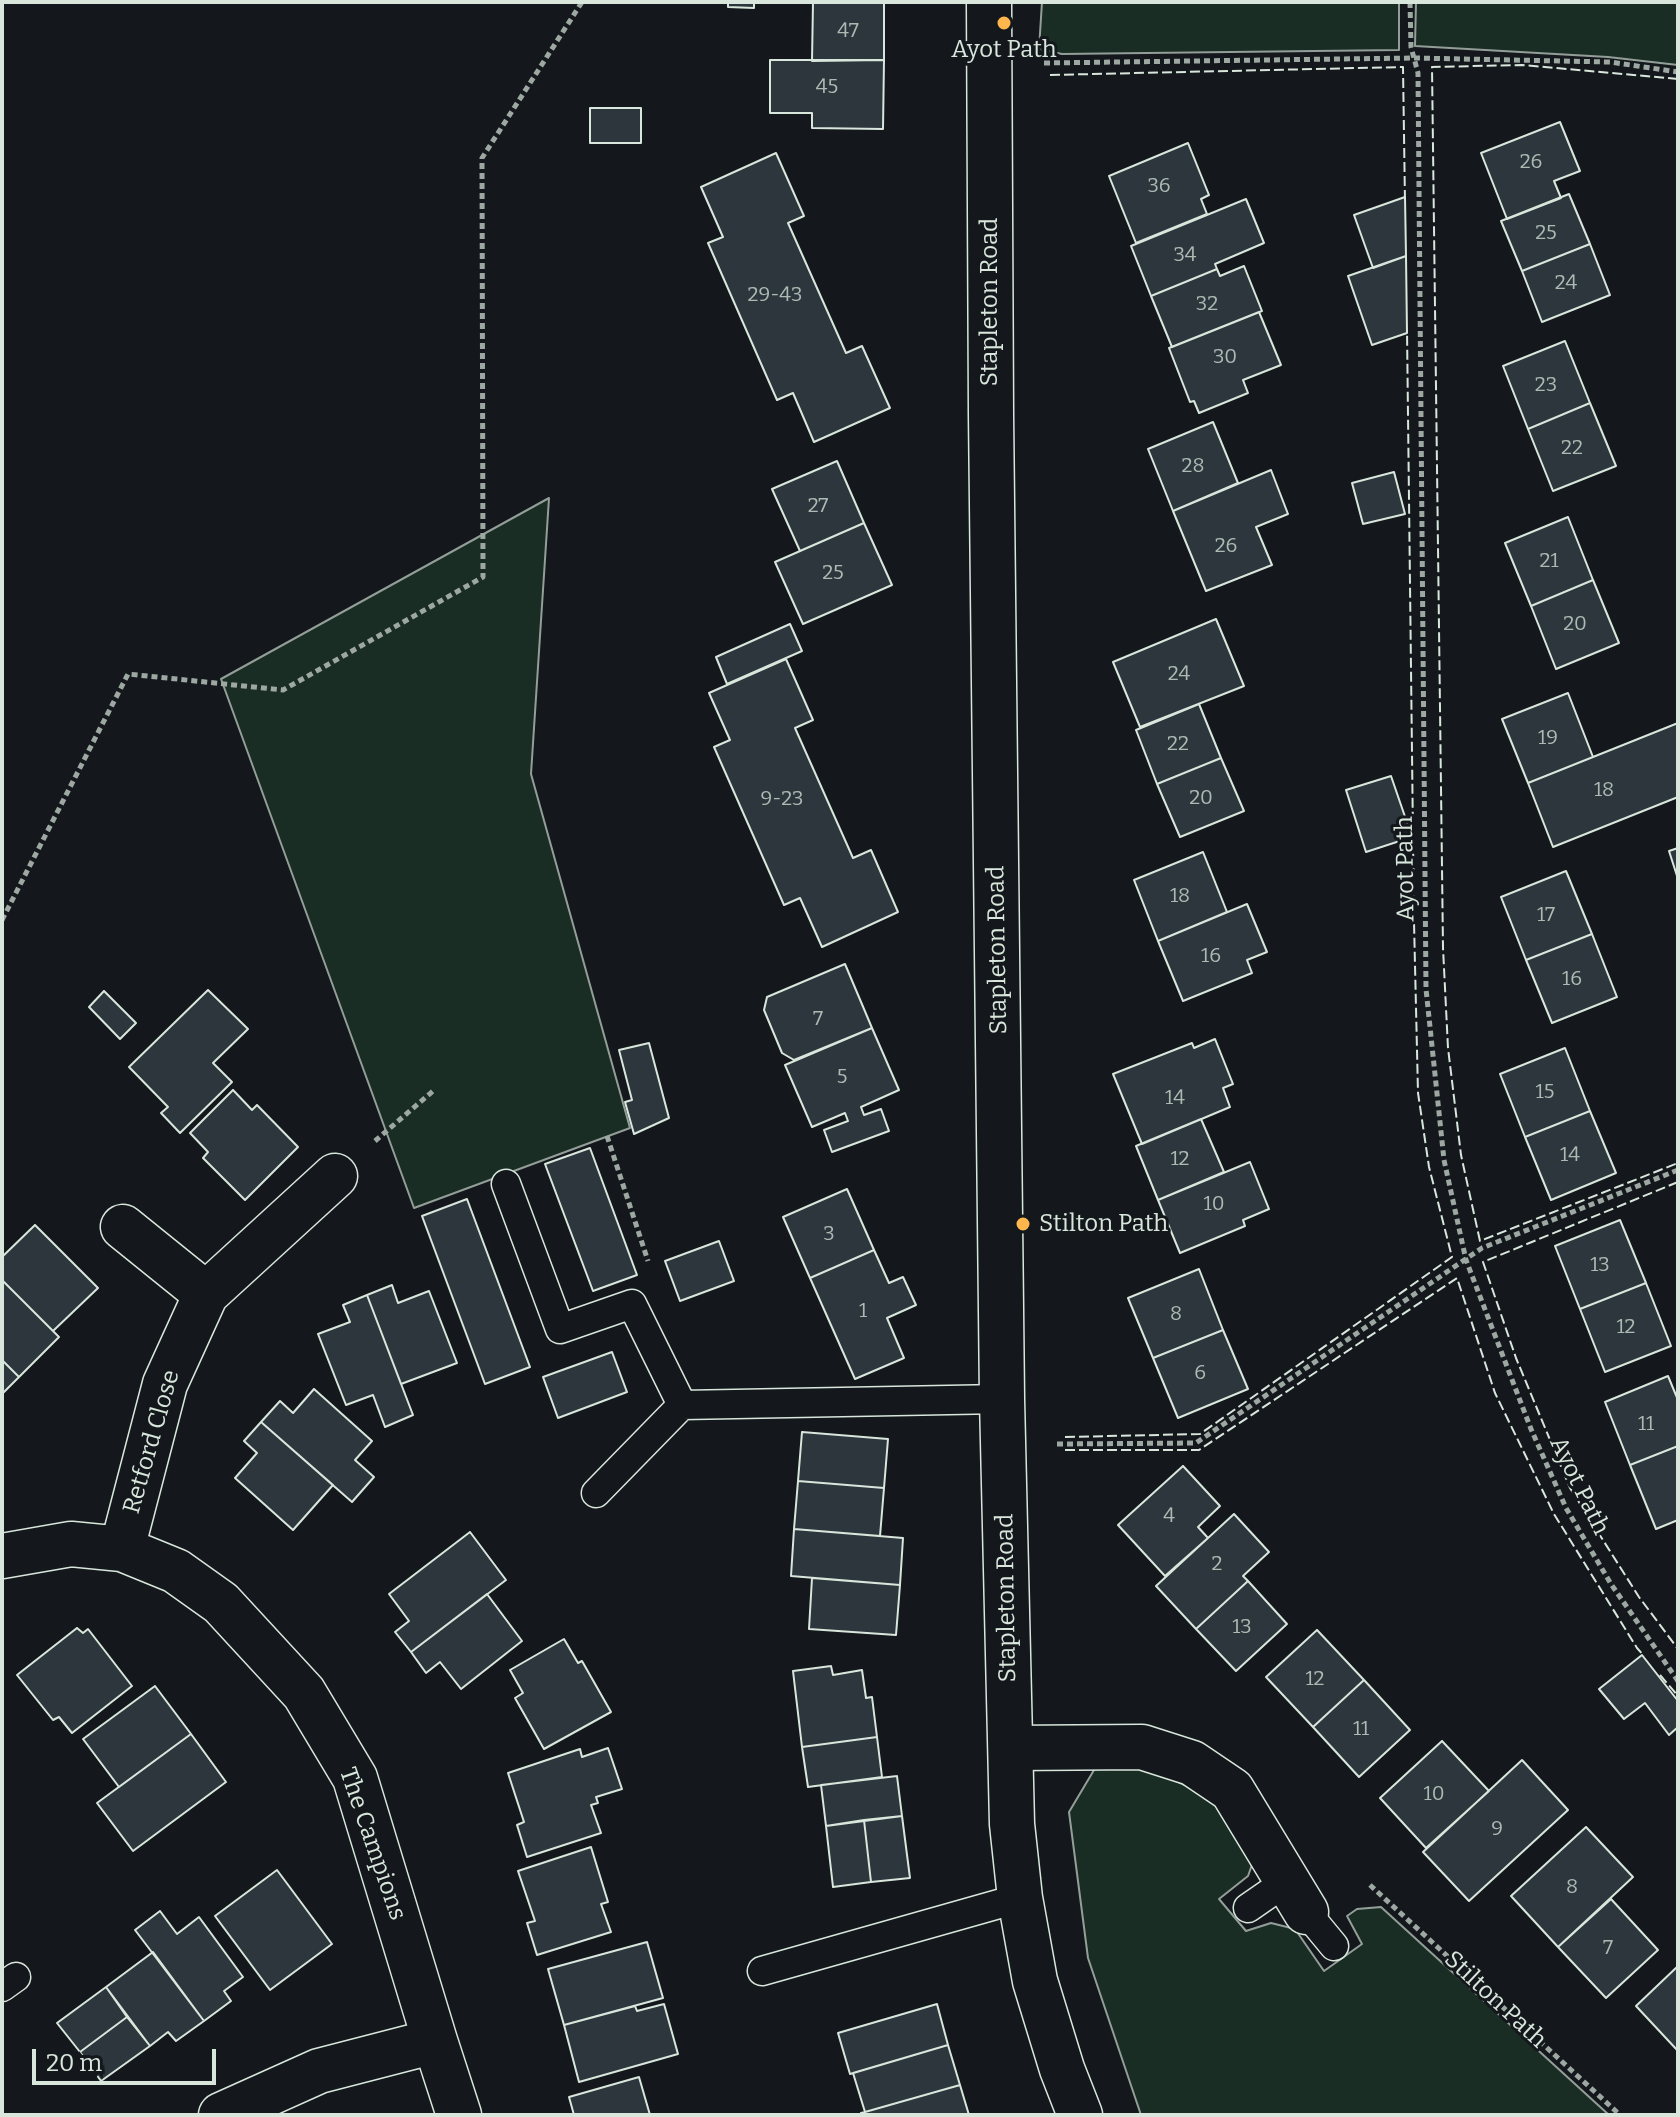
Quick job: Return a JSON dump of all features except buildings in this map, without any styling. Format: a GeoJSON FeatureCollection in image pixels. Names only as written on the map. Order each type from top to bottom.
{"type":"FeatureCollection","features":[{"type":"Feature","properties":{"kind":"street","name":"Stapleton Road"},"geometry":{"type":"LineString","coordinates":[[989,2],[1002,1399],[1012,1824],[1020,1898],[1035,1981],[1062,2069],[1080,2115]]}},
{"type":"Feature","properties":{"kind":"street","name":"Retford Close"},"geometry":{"type":"LineString","coordinates":[[122,1549],[165,1384],[206,1294],[335,1176]]}},
{"type":"Feature","properties":{"kind":"street"},"geometry":{"type":"LineString","coordinates":[[123,1227],[206,1294]]}},
{"type":"Feature","properties":{"kind":"street","name":"The Campions"},"geometry":{"type":"LineString","coordinates":[[2,1556],[71,1544],[122,1549],[176,1571],[221,1603],[304,1693],[355,1778],[459,2115]]}},
{"type":"Feature","properties":{"kind":"street"},"geometry":{"type":"LineString","coordinates":[[1011,1748],[1142,1747],[1192,1763],[1232,1790],[1297,1896]]}},
{"type":"Feature","properties":{"kind":"street"},"geometry":{"type":"LineString","coordinates":[[221,2115],[319,2071],[435,2041]]}},
{"type":"Feature","properties":{"kind":"lane"},"geometry":{"type":"LineString","coordinates":[[506,1184],[560,1329],[632,1304],[682,1405]]}},
{"type":"Feature","properties":{"kind":"lane"},"geometry":{"type":"LineString","coordinates":[[596,1493],[682,1405],[1002,1399]]}},
{"type":"Feature","properties":{"kind":"lane"},"geometry":{"type":"LineString","coordinates":[[1248,1908],[1297,1896],[1334,1946]]}},
{"type":"Feature","properties":{"kind":"lane"},"geometry":{"type":"LineString","coordinates":[[762,1971],[1020,1898]]}},
{"type":"Feature","properties":{"kind":"path"},"geometry":{"type":"LineString","coordinates":[[2,920],[128,674],[283,690],[483,577],[482,158],[582,2]]}},
{"type":"Feature","properties":{"kind":"path","name":"Ayot Path"},"geometry":{"type":"LineString","coordinates":[[1410,2],[1411,47],[1418,73],[1426,989],[1444,1160],[1466,1260],[1531,1429],[1566,1508],[1611,1584],[1678,1681]]}},
{"type":"Feature","properties":{"kind":"path"},"geometry":{"type":"LineString","coordinates":[[988,63],[1414,58],[1610,62],[1678,72]]}},
{"type":"Feature","properties":{"kind":"path"},"geometry":{"type":"LineString","coordinates":[[335,1176],[433,1091]]}},
{"type":"Feature","properties":{"kind":"path"},"geometry":{"type":"LineString","coordinates":[[607,1136],[651,1268],[632,1304]]}},
{"type":"Feature","properties":{"kind":"path"},"geometry":{"type":"LineString","coordinates":[[1004,1445],[1196,1443],[1482,1248],[1678,1170]]}},
{"type":"Feature","properties":{"kind":"path","name":"Stilton Path"},"geometry":{"type":"LineString","coordinates":[[1370,1885],[1620,2115]]}},
{"type":"Feature","properties":{"kind":"green space"},"geometry":{"type":"Polygon","coordinates":[[[1042,2],[1399,2],[1399,50],[1062,54],[1039,49],[1042,2]]]}},
{"type":"Feature","properties":{"kind":"green space"},"geometry":{"type":"Polygon","coordinates":[[[1416,2],[1678,2],[1678,65],[1608,57],[1415,46],[1416,2]]]}},
{"type":"Feature","properties":{"kind":"green space"},"geometry":{"type":"Polygon","coordinates":[[[549,498],[531,774],[630,1128],[414,1208],[221,679],[549,498]]]}},
{"type":"Feature","properties":{"kind":"green space"},"geometry":{"type":"Polygon","coordinates":[[[1097,1765],[1144,1766],[1206,1795],[1249,1839],[1253,1862],[1248,1876],[1219,1899],[1246,1931],[1271,1923],[1295,1929],[1324,1971],[1362,1944],[1347,1916],[1357,1909],[1381,1907],[1609,2115],[1141,2115],[1088,1958],[1069,1812],[1097,1765]]]}},
{"type":"Feature","properties":{"kind":"fence"},"geometry":{"type":"LineString","coordinates":[[1678,79],[1522,65],[1432,67],[1443,948],[1448,1048],[1461,1155],[1480,1241],[1678,1163]]}},
{"type":"Feature","properties":{"kind":"fence"},"geometry":{"type":"LineString","coordinates":[[1050,75],[1403,67],[1405,202]]}},
{"type":"Feature","properties":{"kind":"fence"},"geometry":{"type":"LineString","coordinates":[[1065,1437],[1200,1434],[1452,1257],[1429,1167],[1418,1093],[1407,330]]}},
{"type":"Feature","properties":{"kind":"fence"},"geometry":{"type":"LineString","coordinates":[[1678,1182],[1483,1262],[1516,1358],[1570,1488],[1639,1597],[1678,1649]]}},
{"type":"Feature","properties":{"kind":"fence"},"geometry":{"type":"LineString","coordinates":[[1065,1450],[1199,1450],[1457,1278],[1495,1393],[1554,1514],[1644,1656]]}},
{"type":"Feature","properties":{"kind":"fence"},"geometry":{"type":"LineString","coordinates":[[1660,1675],[1678,1696]]}},
{"type":"Feature","properties":{"kind":"place","name":"Ayot Path"},"geometry":{"type":"Point","coordinates":[1004,23]}},
{"type":"Feature","properties":{"kind":"place","name":"Stilton Path"},"geometry":{"type":"Point","coordinates":[1023,1224]}}]}
